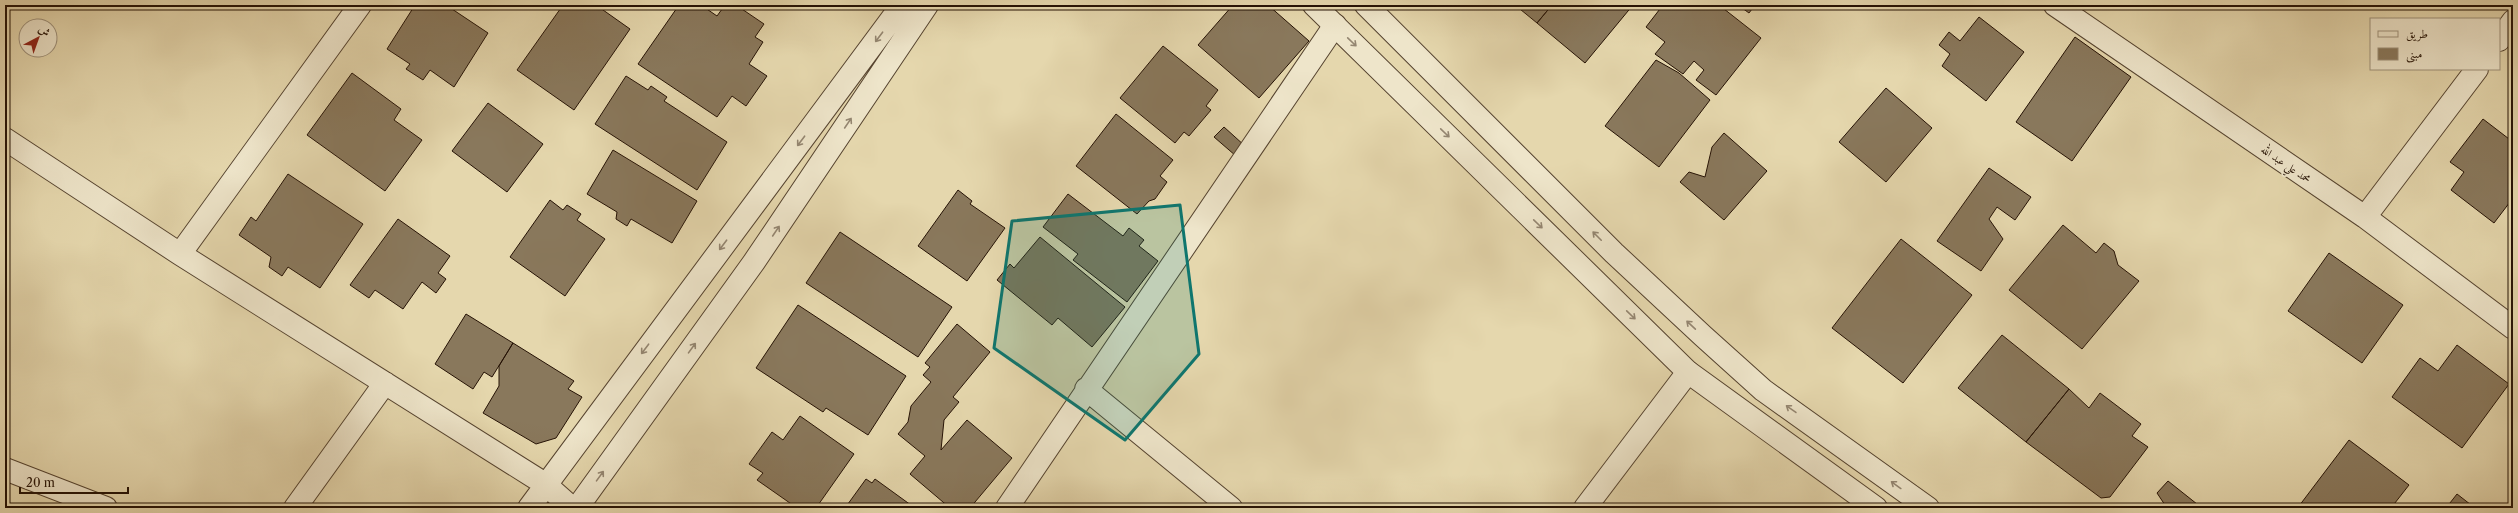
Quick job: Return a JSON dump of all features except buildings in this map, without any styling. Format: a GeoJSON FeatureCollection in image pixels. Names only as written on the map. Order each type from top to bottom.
{"type":"FeatureCollection","features":[{"type":"Feature","properties":{"kind":"street"},"geometry":{"type":"LineString","coordinates":[[180,254],[360,5]]}},
{"type":"Feature","properties":{"kind":"street"},"geometry":{"type":"LineString","coordinates":[[529,508],[545,484],[902,5]]}},
{"type":"Feature","properties":{"kind":"street"},"geometry":{"type":"LineString","coordinates":[[577,508],[754,262],[927,5]]}},
{"type":"Feature","properties":{"kind":"street"},"geometry":{"type":"LineString","coordinates":[[1314,5],[1688,372],[1876,508]]}},
{"type":"Feature","properties":{"kind":"street"},"geometry":{"type":"LineString","coordinates":[[1366,5],[1614,254],[1763,390],[1928,508]]}},
{"type":"Feature","properties":{"kind":"street","name":"محمد علي عبد الله"},"geometry":{"type":"LineString","coordinates":[[2055,5],[2365,217],[2513,328]]}},
{"type":"Feature","properties":{"kind":"street"},"geometry":{"type":"LineString","coordinates":[[2500,39],[2513,21]]}},
{"type":"Feature","properties":{"kind":"street"},"geometry":{"type":"LineString","coordinates":[[1006,508],[1335,25]]}},
{"type":"Feature","properties":{"kind":"street"},"geometry":{"type":"LineString","coordinates":[[2365,217],[2476,70]]}},
{"type":"Feature","properties":{"kind":"street"},"geometry":{"type":"LineString","coordinates":[[5,139],[180,254],[545,484],[572,508]]}},
{"type":"Feature","properties":{"kind":"street"},"geometry":{"type":"LineString","coordinates":[[1585,508],[1688,372]]}},
{"type":"Feature","properties":{"kind":"street"},"geometry":{"type":"LineString","coordinates":[[295,508],[385,383]]}},
{"type":"Feature","properties":{"kind":"street"},"geometry":{"type":"LineString","coordinates":[[1086,389],[1232,508]]}},
{"type":"Feature","properties":{"kind":"street"},"geometry":{"type":"LineString","coordinates":[[5,469],[106,508]]}},
{"type":"Feature","properties":{"kind":"highlighted area"},"geometry":{"type":"Polygon","coordinates":[[[1180,205],[1199,354],[1125,440],[994,348],[1012,221],[1180,205]]]}}]}
